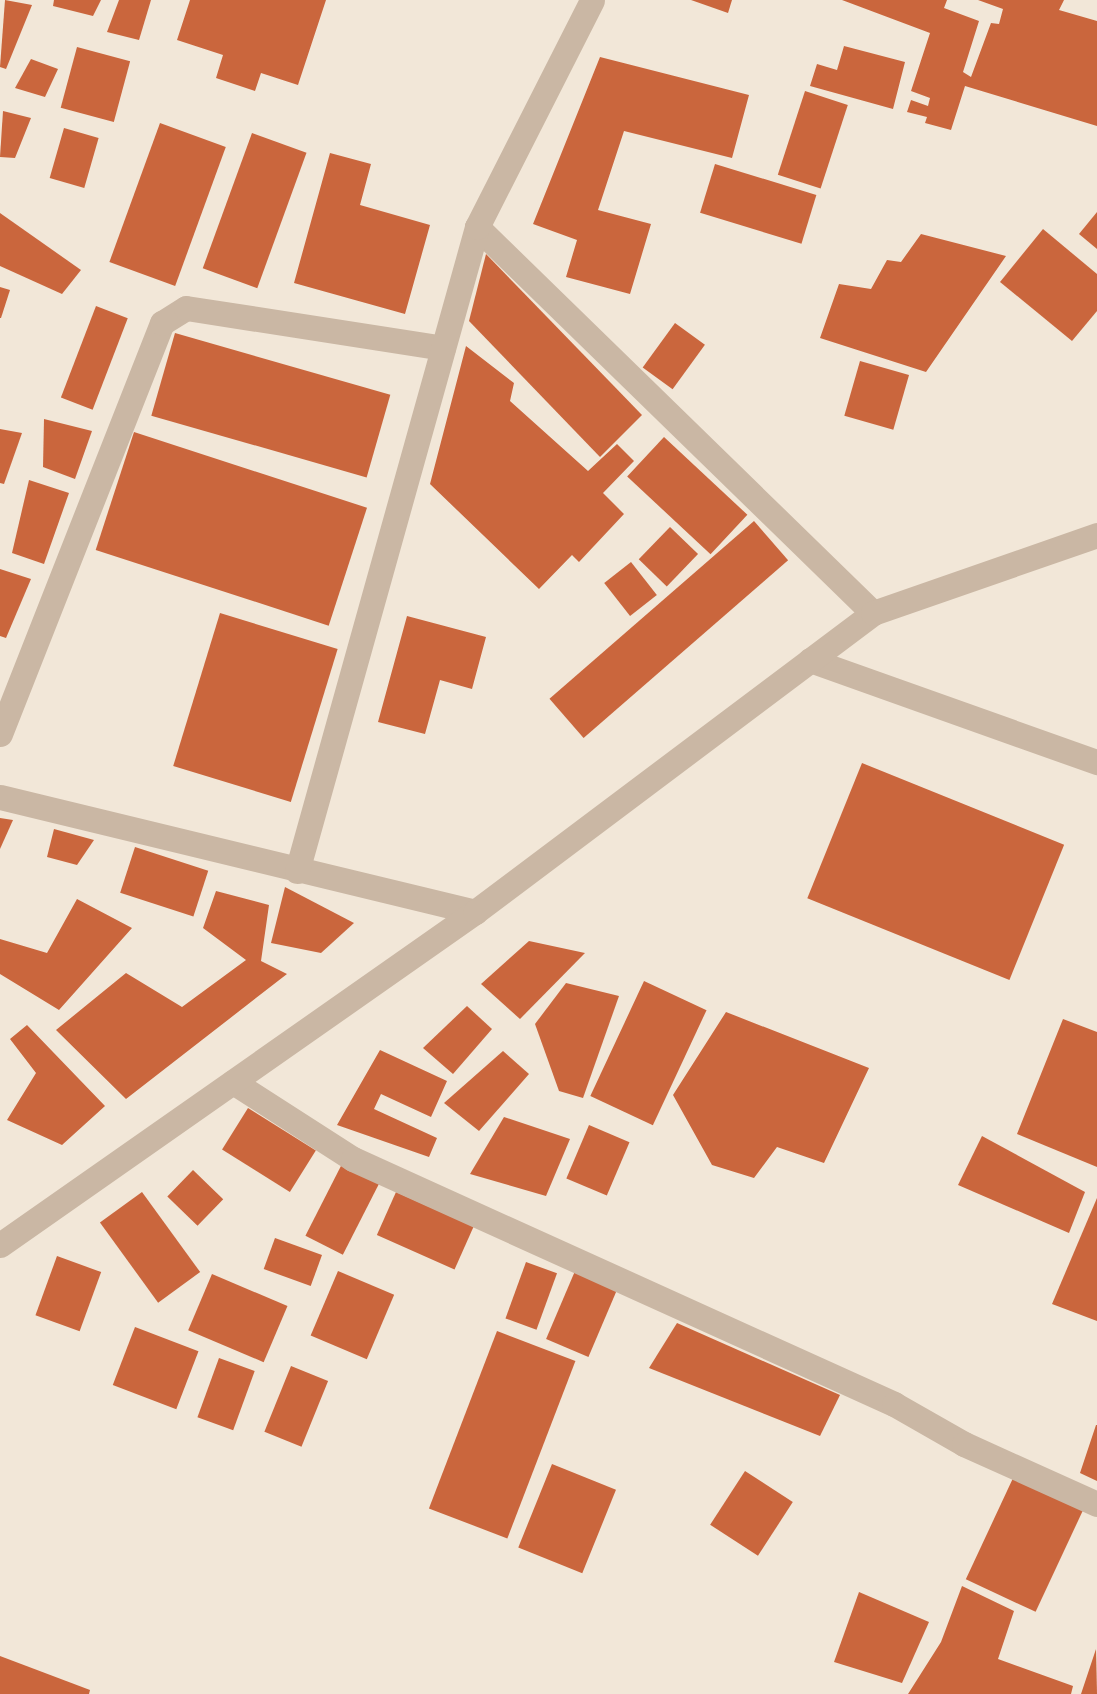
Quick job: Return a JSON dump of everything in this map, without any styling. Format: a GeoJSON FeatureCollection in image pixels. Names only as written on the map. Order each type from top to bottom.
{"type":"FeatureCollection","features":[{"type":"Feature","properties":{"kind":"street"},"geometry":{"type":"LineString","coordinates":[[297,872],[477,227],[592,0]]}},
{"type":"Feature","properties":{"kind":"street"},"geometry":{"type":"LineString","coordinates":[[477,227],[873,613]]}},
{"type":"Feature","properties":{"kind":"street"},"geometry":{"type":"LineString","coordinates":[[0,734],[162,324],[186,308],[443,348]]}},
{"type":"Feature","properties":{"kind":"street"},"geometry":{"type":"LineString","coordinates":[[0,1245],[475,912],[873,613],[1097,534]]}},
{"type":"Feature","properties":{"kind":"street"},"geometry":{"type":"LineString","coordinates":[[810,660],[1097,762]]}},
{"type":"Feature","properties":{"kind":"street"},"geometry":{"type":"LineString","coordinates":[[0,797],[297,872],[475,912]]}},
{"type":"Feature","properties":{"kind":"street"},"geometry":{"type":"LineString","coordinates":[[233,1082],[353,1159],[894,1404],[964,1444],[1097,1504]]}},
{"type":"Feature","properties":{"kind":"building"},"geometry":{"type":"Polygon","coordinates":[[[5,0],[32,5],[6,69],[0,67],[5,0]]]}},
{"type":"Feature","properties":{"kind":"building"},"geometry":{"type":"Polygon","coordinates":[[[54,0],[101,0],[93,16],[53,6],[54,0]]]}},
{"type":"Feature","properties":{"kind":"building"},"geometry":{"type":"Polygon","coordinates":[[[119,0],[151,0],[139,40],[107,32],[119,0]]]}},
{"type":"Feature","properties":{"kind":"building"},"geometry":{"type":"Polygon","coordinates":[[[190,0],[326,0],[298,85],[261,73],[255,91],[216,78],[223,55],[177,40],[190,0]]]}},
{"type":"Feature","properties":{"kind":"building"},"geometry":{"type":"Polygon","coordinates":[[[691,0],[732,0],[728,13],[691,0]]]}},
{"type":"Feature","properties":{"kind":"building"},"geometry":{"type":"Polygon","coordinates":[[[842,0],[947,0],[944,8],[979,21],[963,72],[971,77],[991,23],[999,24],[1003,9],[978,0],[1064,0],[1059,10],[1097,21],[1097,126],[965,86],[951,130],[925,123],[927,117],[907,112],[911,100],[928,106],[930,98],[911,91],[930,33],[842,0]]]}},
{"type":"Feature","properties":{"kind":"building"},"geometry":{"type":"Polygon","coordinates":[[[844,46],[905,62],[893,109],[810,86],[817,64],[837,70],[844,46]]]}},
{"type":"Feature","properties":{"kind":"building"},"geometry":{"type":"Polygon","coordinates":[[[77,47],[130,61],[114,122],[61,108],[77,47]]]}},
{"type":"Feature","properties":{"kind":"building"},"geometry":{"type":"Polygon","coordinates":[[[600,57],[749,95],[732,158],[624,131],[598,210],[651,224],[630,294],[566,277],[577,240],[533,224],[600,57]]]}},
{"type":"Feature","properties":{"kind":"building"},"geometry":{"type":"Polygon","coordinates":[[[31,59],[58,69],[45,97],[15,88],[31,59]]]}},
{"type":"Feature","properties":{"kind":"building"},"geometry":{"type":"Polygon","coordinates":[[[805,91],[848,105],[821,189],[778,175],[805,91]]]}},
{"type":"Feature","properties":{"kind":"building"},"geometry":{"type":"Polygon","coordinates":[[[3,111],[31,118],[15,158],[0,157],[3,111]]]}},
{"type":"Feature","properties":{"kind":"building"},"geometry":{"type":"Polygon","coordinates":[[[160,123],[226,147],[175,286],[109,262],[160,123]]]}},
{"type":"Feature","properties":{"kind":"building"},"geometry":{"type":"Polygon","coordinates":[[[64,128],[99,138],[84,188],[50,178],[64,128]]]}},
{"type":"Feature","properties":{"kind":"building"},"geometry":{"type":"Polygon","coordinates":[[[252,133],[307,153],[257,288],[203,268],[252,133]]]}},
{"type":"Feature","properties":{"kind":"building"},"geometry":{"type":"Polygon","coordinates":[[[330,153],[371,164],[360,205],[430,225],[405,314],[294,283],[330,153]]]}},
{"type":"Feature","properties":{"kind":"building"},"geometry":{"type":"Polygon","coordinates":[[[715,164],[816,195],[801,244],[700,213],[715,164]]]}},
{"type":"Feature","properties":{"kind":"building"},"geometry":{"type":"Polygon","coordinates":[[[1097,212],[1097,249],[1079,234],[1097,212]]]}},
{"type":"Feature","properties":{"kind":"building"},"geometry":{"type":"Polygon","coordinates":[[[0,213],[81,270],[62,294],[0,266],[0,213]]]}},
{"type":"Feature","properties":{"kind":"building"},"geometry":{"type":"Polygon","coordinates":[[[1043,229],[1097,274],[1097,311],[1072,341],[1000,282],[1043,229]]]}},
{"type":"Feature","properties":{"kind":"building"},"geometry":{"type":"Polygon","coordinates":[[[921,234],[1006,256],[926,372],[820,338],[839,284],[871,289],[887,260],[901,262],[921,234]]]}},
{"type":"Feature","properties":{"kind":"building"},"geometry":{"type":"Polygon","coordinates":[[[486,254],[642,415],[600,457],[469,321],[486,254]]]}},
{"type":"Feature","properties":{"kind":"building"},"geometry":{"type":"Polygon","coordinates":[[[0,287],[10,290],[1,318],[0,318],[0,287]]]}},
{"type":"Feature","properties":{"kind":"building"},"geometry":{"type":"Polygon","coordinates":[[[96,306],[128,318],[93,410],[61,397],[96,306]]]}},
{"type":"Feature","properties":{"kind":"building"},"geometry":{"type":"Polygon","coordinates":[[[675,323],[705,345],[673,389],[643,367],[675,323]]]}},
{"type":"Feature","properties":{"kind":"building"},"geometry":{"type":"Polygon","coordinates":[[[175,333],[390,395],[367,477],[151,416],[175,333]]]}},
{"type":"Feature","properties":{"kind":"building"},"geometry":{"type":"Polygon","coordinates":[[[466,346],[514,383],[510,401],[588,471],[617,444],[634,461],[603,493],[624,514],[579,562],[572,555],[539,589],[430,484],[466,346]]]}},
{"type":"Feature","properties":{"kind":"building"},"geometry":{"type":"Polygon","coordinates":[[[860,361],[909,375],[893,430],[844,416],[860,361]]]}},
{"type":"Feature","properties":{"kind":"building"},"geometry":{"type":"Polygon","coordinates":[[[44,419],[92,431],[75,479],[43,467],[44,419]]]}},
{"type":"Feature","properties":{"kind":"building"},"geometry":{"type":"Polygon","coordinates":[[[0,429],[22,433],[4,484],[0,483],[0,429]]]}},
{"type":"Feature","properties":{"kind":"building"},"geometry":{"type":"Polygon","coordinates":[[[134,432],[367,508],[329,626],[96,550],[134,432]]]}},
{"type":"Feature","properties":{"kind":"building"},"geometry":{"type":"Polygon","coordinates":[[[664,437],[747,515],[711,554],[627,476],[664,437]]]}},
{"type":"Feature","properties":{"kind":"building"},"geometry":{"type":"Polygon","coordinates":[[[29,480],[69,493],[44,564],[12,553],[29,480]]]}},
{"type":"Feature","properties":{"kind":"building"},"geometry":{"type":"Polygon","coordinates":[[[754,521],[788,560],[584,738],[549,699],[754,521]]]}},
{"type":"Feature","properties":{"kind":"building"},"geometry":{"type":"Polygon","coordinates":[[[670,527],[698,554],[667,586],[639,559],[670,527]]]}},
{"type":"Feature","properties":{"kind":"building"},"geometry":{"type":"Polygon","coordinates":[[[631,562],[657,595],[630,616],[604,583],[631,562]]]}},
{"type":"Feature","properties":{"kind":"building"},"geometry":{"type":"Polygon","coordinates":[[[0,569],[31,579],[6,638],[0,636],[0,569]]]}},
{"type":"Feature","properties":{"kind":"building"},"geometry":{"type":"Polygon","coordinates":[[[220,613],[338,649],[291,802],[173,766],[220,613]]]}},
{"type":"Feature","properties":{"kind":"building"},"geometry":{"type":"Polygon","coordinates":[[[407,616],[486,637],[472,689],[440,680],[425,734],[378,722],[407,616]]]}},
{"type":"Feature","properties":{"kind":"building"},"geometry":{"type":"Polygon","coordinates":[[[862,763],[1064,845],[1009,980],[807,898],[862,763]]]}},
{"type":"Feature","properties":{"kind":"building"},"geometry":{"type":"Polygon","coordinates":[[[0,818],[13,820],[0,849],[0,818]]]}},
{"type":"Feature","properties":{"kind":"building"},"geometry":{"type":"Polygon","coordinates":[[[54,829],[94,840],[77,865],[47,857],[54,829]]]}},
{"type":"Feature","properties":{"kind":"building"},"geometry":{"type":"Polygon","coordinates":[[[135,847],[208,871],[193,916],[120,893],[135,847]]]}},
{"type":"Feature","properties":{"kind":"building"},"geometry":{"type":"Polygon","coordinates":[[[285,887],[354,923],[321,953],[271,943],[285,887]]]}},
{"type":"Feature","properties":{"kind":"building"},"geometry":{"type":"Polygon","coordinates":[[[216,891],[269,905],[261,961],[287,974],[126,1099],[56,1030],[126,973],[182,1007],[246,960],[203,928],[216,891]]]}},
{"type":"Feature","properties":{"kind":"building"},"geometry":{"type":"Polygon","coordinates":[[[77,899],[132,928],[59,1010],[0,974],[0,939],[47,953],[77,899]]]}},
{"type":"Feature","properties":{"kind":"building"},"geometry":{"type":"Polygon","coordinates":[[[529,941],[585,953],[520,1019],[481,984],[529,941]]]}},
{"type":"Feature","properties":{"kind":"building"},"geometry":{"type":"Polygon","coordinates":[[[644,981],[707,1010],[653,1125],[590,1096],[644,981]]]}},
{"type":"Feature","properties":{"kind":"building"},"geometry":{"type":"Polygon","coordinates":[[[566,983],[619,996],[583,1098],[559,1091],[535,1024],[566,983]]]}},
{"type":"Feature","properties":{"kind":"building"},"geometry":{"type":"Polygon","coordinates":[[[467,1006],[492,1029],[453,1074],[423,1048],[467,1006]]]}},
{"type":"Feature","properties":{"kind":"building"},"geometry":{"type":"Polygon","coordinates":[[[726,1012],[869,1068],[824,1163],[777,1147],[754,1178],[712,1165],[673,1095],[726,1012]]]}},
{"type":"Feature","properties":{"kind":"building"},"geometry":{"type":"Polygon","coordinates":[[[1063,1019],[1097,1032],[1097,1167],[1017,1134],[1063,1019]]]}},
{"type":"Feature","properties":{"kind":"building"},"geometry":{"type":"Polygon","coordinates":[[[27,1025],[105,1106],[62,1145],[7,1120],[36,1073],[10,1039],[27,1025]]]}},
{"type":"Feature","properties":{"kind":"building"},"geometry":{"type":"Polygon","coordinates":[[[380,1050],[447,1081],[431,1117],[381,1094],[374,1109],[437,1138],[429,1157],[337,1125],[380,1050]]]}},
{"type":"Feature","properties":{"kind":"building"},"geometry":{"type":"Polygon","coordinates":[[[503,1051],[529,1074],[479,1131],[444,1103],[503,1051]]]}},
{"type":"Feature","properties":{"kind":"building"},"geometry":{"type":"Polygon","coordinates":[[[248,1108],[316,1150],[290,1192],[222,1150],[248,1108]]]}},
{"type":"Feature","properties":{"kind":"building"},"geometry":{"type":"Polygon","coordinates":[[[504,1117],[570,1139],[546,1196],[470,1174],[504,1117]]]}},
{"type":"Feature","properties":{"kind":"building"},"geometry":{"type":"Polygon","coordinates":[[[589,1125],[630,1142],[607,1196],[566,1178],[589,1125]]]}},
{"type":"Feature","properties":{"kind":"building"},"geometry":{"type":"Polygon","coordinates":[[[982,1136],[1085,1192],[1069,1233],[958,1185],[982,1136]]]}},
{"type":"Feature","properties":{"kind":"building"},"geometry":{"type":"Polygon","coordinates":[[[344,1160],[381,1179],[343,1255],[305,1236],[344,1160]]]}},
{"type":"Feature","properties":{"kind":"building"},"geometry":{"type":"Polygon","coordinates":[[[193,1170],[223,1199],[198,1226],[167,1197],[193,1170]]]}},
{"type":"Feature","properties":{"kind":"building"},"geometry":{"type":"Polygon","coordinates":[[[142,1192],[200,1272],[158,1303],[100,1223],[142,1192]]]}},
{"type":"Feature","properties":{"kind":"building"},"geometry":{"type":"Polygon","coordinates":[[[396,1192],[474,1227],[455,1270],[377,1235],[396,1192]]]}},
{"type":"Feature","properties":{"kind":"building"},"geometry":{"type":"Polygon","coordinates":[[[1097,1198],[1097,1321],[1052,1304],[1097,1198]]]}},
{"type":"Feature","properties":{"kind":"building"},"geometry":{"type":"Polygon","coordinates":[[[275,1238],[322,1255],[311,1286],[264,1269],[275,1238]]]}},
{"type":"Feature","properties":{"kind":"building"},"geometry":{"type":"Polygon","coordinates":[[[57,1256],[101,1272],[80,1331],[35,1315],[57,1256]]]}},
{"type":"Feature","properties":{"kind":"building"},"geometry":{"type":"Polygon","coordinates":[[[526,1262],[557,1273],[536,1330],[505,1318],[526,1262]]]}},
{"type":"Feature","properties":{"kind":"building"},"geometry":{"type":"Polygon","coordinates":[[[338,1271],[394,1295],[367,1359],[311,1335],[338,1271]]]}},
{"type":"Feature","properties":{"kind":"building"},"geometry":{"type":"Polygon","coordinates":[[[575,1271],[617,1289],[588,1357],[546,1339],[575,1271]]]}},
{"type":"Feature","properties":{"kind":"building"},"geometry":{"type":"Polygon","coordinates":[[[212,1274],[287,1306],[264,1362],[188,1330],[212,1274]]]}},
{"type":"Feature","properties":{"kind":"building"},"geometry":{"type":"Polygon","coordinates":[[[677,1323],[840,1395],[820,1436],[649,1368],[677,1323]]]}},
{"type":"Feature","properties":{"kind":"building"},"geometry":{"type":"Polygon","coordinates":[[[135,1327],[198,1351],[176,1409],[113,1385],[135,1327]]]}},
{"type":"Feature","properties":{"kind":"building"},"geometry":{"type":"Polygon","coordinates":[[[497,1331],[575,1361],[507,1538],[429,1508],[497,1331]]]}},
{"type":"Feature","properties":{"kind":"building"},"geometry":{"type":"Polygon","coordinates":[[[219,1358],[255,1371],[233,1430],[197,1417],[219,1358]]]}},
{"type":"Feature","properties":{"kind":"building"},"geometry":{"type":"Polygon","coordinates":[[[291,1366],[328,1381],[301,1447],[264,1432],[291,1366]]]}},
{"type":"Feature","properties":{"kind":"building"},"geometry":{"type":"Polygon","coordinates":[[[1097,1425],[1097,1481],[1080,1473],[1097,1425]]]}},
{"type":"Feature","properties":{"kind":"building"},"geometry":{"type":"Polygon","coordinates":[[[552,1464],[616,1490],[582,1573],[518,1547],[552,1464]]]}},
{"type":"Feature","properties":{"kind":"building"},"geometry":{"type":"Polygon","coordinates":[[[745,1471],[793,1502],[758,1556],[710,1525],[745,1471]]]}},
{"type":"Feature","properties":{"kind":"building"},"geometry":{"type":"Polygon","coordinates":[[[1014,1476],[1084,1509],[1036,1612],[966,1579],[1014,1476]]]}},
{"type":"Feature","properties":{"kind":"building"},"geometry":{"type":"Polygon","coordinates":[[[962,1586],[1014,1611],[998,1659],[1073,1686],[1071,1694],[908,1694],[941,1642],[962,1586]]]}},
{"type":"Feature","properties":{"kind":"building"},"geometry":{"type":"Polygon","coordinates":[[[859,1592],[929,1622],[902,1683],[834,1662],[859,1592]]]}},
{"type":"Feature","properties":{"kind":"building"},"geometry":{"type":"Polygon","coordinates":[[[1096,1649],[1097,1694],[1081,1694],[1096,1649]]]}},
{"type":"Feature","properties":{"kind":"building"},"geometry":{"type":"Polygon","coordinates":[[[0,1656],[90,1690],[89,1694],[0,1694],[0,1656]]]}}]}
